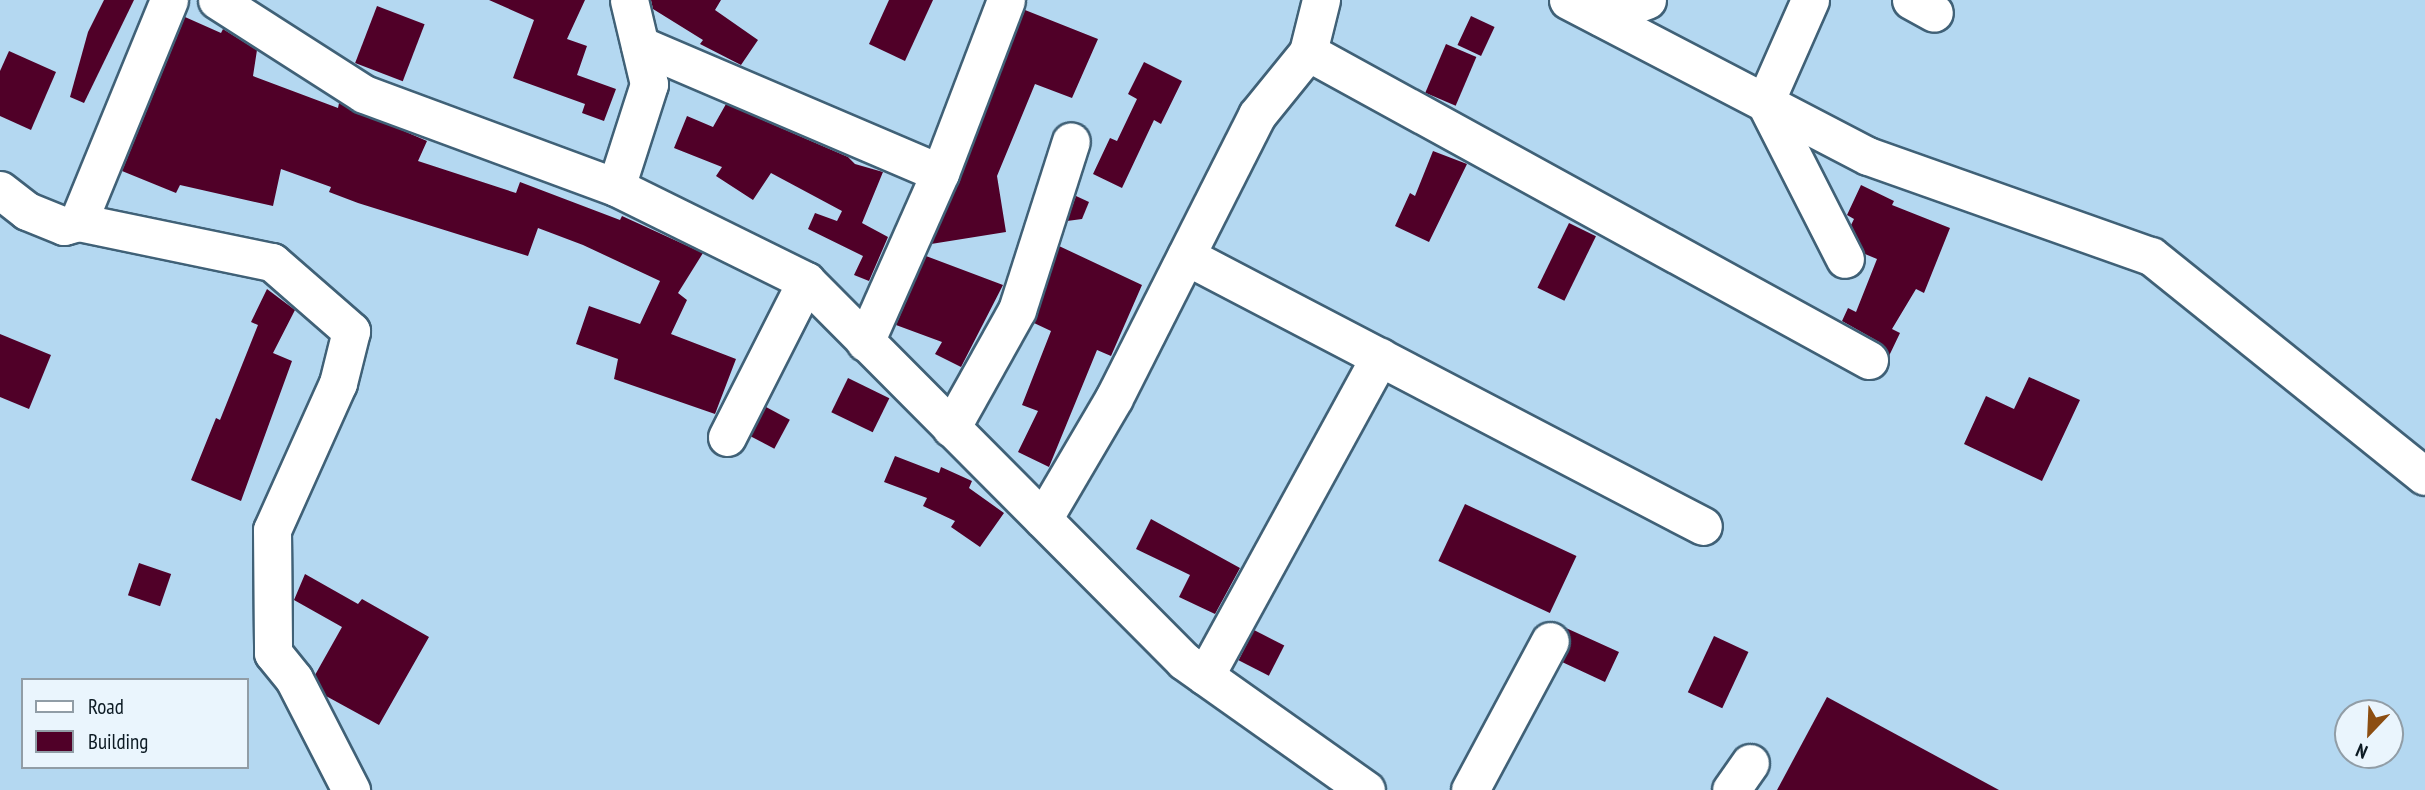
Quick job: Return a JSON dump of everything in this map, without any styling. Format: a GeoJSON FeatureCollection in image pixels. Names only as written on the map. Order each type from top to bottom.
{"type":"FeatureCollection","features":[{"type":"Feature","properties":{"kind":"street"},"geometry":{"type":"LineString","coordinates":[[78,222],[169,0]]}},
{"type":"Feature","properties":{"kind":"street"},"geometry":{"type":"LineString","coordinates":[[616,187],[649,84],[629,0]]}},
{"type":"Feature","properties":{"kind":"street"},"geometry":{"type":"LineString","coordinates":[[865,342],[940,173],[1006,0]]}},
{"type":"Feature","properties":{"kind":"street"},"geometry":{"type":"LineString","coordinates":[[1042,519],[1114,398],[1258,115],[1308,52],[1321,0]]}},
{"type":"Feature","properties":{"kind":"street"},"geometry":{"type":"LineString","coordinates":[[1568,0],[1868,156],[2151,256],[2425,476]]}},
{"type":"Feature","properties":{"kind":"street"},"geometry":{"type":"LineString","coordinates":[[1601,17],[1647,0]]}},
{"type":"Feature","properties":{"kind":"street"},"geometry":{"type":"LineString","coordinates":[[1765,102],[1810,0]]}},
{"type":"Feature","properties":{"kind":"street"},"geometry":{"type":"LineString","coordinates":[[222,1],[364,94],[616,187],[806,281],[1184,661],[1366,790]]}},
{"type":"Feature","properties":{"kind":"street"},"geometry":{"type":"LineString","coordinates":[[640,45],[940,173]]}},
{"type":"Feature","properties":{"kind":"street"},"geometry":{"type":"LineString","coordinates":[[1308,52],[1869,360]]}},
{"type":"Feature","properties":{"kind":"street"},"geometry":{"type":"LineString","coordinates":[[1765,102],[1845,259]]}},
{"type":"Feature","properties":{"kind":"street"},"geometry":{"type":"LineString","coordinates":[[951,428],[1017,310],[1071,141]]}},
{"type":"Feature","properties":{"kind":"street"},"geometry":{"type":"LineString","coordinates":[[0,190],[27,211],[64,226],[78,222],[272,262],[351,331],[338,383],[272,530],[273,653],[294,679],[351,790]]}},
{"type":"Feature","properties":{"kind":"street"},"geometry":{"type":"LineString","coordinates":[[1186,256],[1703,526]]}},
{"type":"Feature","properties":{"kind":"street"},"geometry":{"type":"LineString","coordinates":[[727,437],[806,281]]}},
{"type":"Feature","properties":{"kind":"street"},"geometry":{"type":"LineString","coordinates":[[1205,676],[1380,357]]}},
{"type":"Feature","properties":{"kind":"street"},"geometry":{"type":"LineString","coordinates":[[1470,790],[1550,641]]}},
{"type":"Feature","properties":{"kind":"building"},"geometry":{"type":"Polygon","coordinates":[[[104,0],[134,0],[84,103],[70,97],[88,32],[104,0]]]}},
{"type":"Feature","properties":{"kind":"building"},"geometry":{"type":"Polygon","coordinates":[[[489,0],[585,0],[567,39],[587,46],[577,75],[616,89],[604,121],[582,113],[585,104],[513,78],[534,20],[489,0]]]}},
{"type":"Feature","properties":{"kind":"building"},"geometry":{"type":"Polygon","coordinates":[[[651,0],[721,0],[715,10],[758,40],[741,65],[700,44],[703,40],[653,9],[651,0]]]}},
{"type":"Feature","properties":{"kind":"building"},"geometry":{"type":"Polygon","coordinates":[[[889,0],[933,0],[905,61],[869,44],[889,0]]]}},
{"type":"Feature","properties":{"kind":"building"},"geometry":{"type":"Polygon","coordinates":[[[377,6],[425,24],[403,81],[355,63],[377,6]]]}},
{"type":"Feature","properties":{"kind":"building"},"geometry":{"type":"Polygon","coordinates":[[[1025,10],[1098,39],[1072,98],[1035,84],[997,176],[1006,232],[931,244],[1025,10]]]}},
{"type":"Feature","properties":{"kind":"building"},"geometry":{"type":"Polygon","coordinates":[[[1471,16],[1495,27],[1481,56],[1457,45],[1471,16]]]}},
{"type":"Feature","properties":{"kind":"building"},"geometry":{"type":"Polygon","coordinates":[[[185,17],[221,33],[223,29],[257,50],[253,76],[338,108],[339,103],[427,141],[418,161],[516,193],[520,182],[620,220],[622,216],[703,253],[678,293],[687,300],[671,334],[736,359],[715,414],[614,379],[618,359],[576,344],[589,306],[640,324],[660,281],[583,245],[538,228],[528,256],[358,203],[329,192],[331,187],[281,169],[273,206],[180,185],[176,193],[122,171],[185,17]]]}},
{"type":"Feature","properties":{"kind":"building"},"geometry":{"type":"Polygon","coordinates":[[[1446,44],[1476,57],[1456,106],[1425,93],[1446,44]]]}},
{"type":"Feature","properties":{"kind":"building"},"geometry":{"type":"Polygon","coordinates":[[[9,51],[56,72],[31,130],[0,116],[0,71],[9,51]]]}},
{"type":"Feature","properties":{"kind":"building"},"geometry":{"type":"Polygon","coordinates":[[[1144,62],[1182,81],[1161,124],[1154,120],[1122,188],[1093,174],[1110,138],[1117,141],[1137,99],[1128,94],[1144,62]]]}},
{"type":"Feature","properties":{"kind":"building"},"geometry":{"type":"Polygon","coordinates":[[[726,104],[848,157],[855,164],[883,172],[862,223],[888,237],[869,281],[854,275],[863,256],[808,229],[815,213],[837,221],[842,211],[771,173],[753,200],[716,176],[722,167],[674,148],[687,116],[713,127],[726,104]]]}},
{"type":"Feature","properties":{"kind":"building"},"geometry":{"type":"Polygon","coordinates":[[[1433,151],[1467,164],[1429,242],[1395,226],[1410,193],[1415,196],[1433,151]]]}},
{"type":"Feature","properties":{"kind":"building"},"geometry":{"type":"Polygon","coordinates":[[[1861,185],[1894,201],[1892,205],[1950,228],[1924,293],[1916,289],[1892,329],[1900,333],[1889,356],[1879,342],[1842,321],[1848,308],[1856,312],[1877,259],[1865,254],[1851,225],[1854,219],[1847,215],[1861,185]]]}},
{"type":"Feature","properties":{"kind":"building"},"geometry":{"type":"Polygon","coordinates":[[[1076,196],[1089,202],[1082,219],[1067,221],[1076,196]]]}},
{"type":"Feature","properties":{"kind":"building"},"geometry":{"type":"Polygon","coordinates":[[[1569,223],[1596,236],[1564,301],[1537,288],[1569,223]]]}},
{"type":"Feature","properties":{"kind":"building"},"geometry":{"type":"Polygon","coordinates":[[[1059,246],[1142,285],[1111,356],[1097,350],[1049,467],[1018,452],[1038,411],[1022,405],[1051,331],[1034,323],[1059,246]]]}},
{"type":"Feature","properties":{"kind":"building"},"geometry":{"type":"Polygon","coordinates":[[[926,256],[1003,285],[961,367],[935,354],[942,342],[896,325],[926,256]]]}},
{"type":"Feature","properties":{"kind":"building"},"geometry":{"type":"Polygon","coordinates":[[[267,289],[295,310],[273,353],[292,361],[241,501],[191,480],[216,418],[220,420],[258,325],[251,322],[267,289]]]}},
{"type":"Feature","properties":{"kind":"building"},"geometry":{"type":"Polygon","coordinates":[[[0,334],[51,355],[29,409],[0,397],[0,334]]]}},
{"type":"Feature","properties":{"kind":"building"},"geometry":{"type":"Polygon","coordinates":[[[2029,377],[2080,400],[2042,481],[1964,444],[1986,396],[2014,409],[2029,377]]]}},
{"type":"Feature","properties":{"kind":"building"},"geometry":{"type":"Polygon","coordinates":[[[848,378],[889,398],[873,432],[831,412],[848,378]]]}},
{"type":"Feature","properties":{"kind":"building"},"geometry":{"type":"Polygon","coordinates":[[[766,407],[790,420],[774,449],[751,436],[766,407]]]}},
{"type":"Feature","properties":{"kind":"building"},"geometry":{"type":"Polygon","coordinates":[[[895,456],[939,473],[941,467],[972,481],[969,488],[1004,513],[980,547],[951,527],[955,521],[923,506],[927,498],[884,482],[895,456]]]}},
{"type":"Feature","properties":{"kind":"building"},"geometry":{"type":"Polygon","coordinates":[[[1465,504],[1576,556],[1550,613],[1438,561],[1465,504]]]}},
{"type":"Feature","properties":{"kind":"building"},"geometry":{"type":"Polygon","coordinates":[[[1151,519],[1240,568],[1215,614],[1179,597],[1190,575],[1136,549],[1151,519]]]}},
{"type":"Feature","properties":{"kind":"building"},"geometry":{"type":"Polygon","coordinates":[[[139,563],[171,574],[160,606],[128,595],[139,563]]]}},
{"type":"Feature","properties":{"kind":"building"},"geometry":{"type":"Polygon","coordinates":[[[305,574],[358,604],[362,599],[429,637],[379,725],[326,696],[315,675],[342,627],[294,600],[305,574]]]}},
{"type":"Feature","properties":{"kind":"building"},"geometry":{"type":"Polygon","coordinates":[[[1566,628],[1619,652],[1605,682],[1562,662],[1571,641],[1566,628]]]}},
{"type":"Feature","properties":{"kind":"building"},"geometry":{"type":"Polygon","coordinates":[[[1254,630],[1284,645],[1269,676],[1239,660],[1254,630]]]}},
{"type":"Feature","properties":{"kind":"building"},"geometry":{"type":"Polygon","coordinates":[[[1714,636],[1748,652],[1722,708],[1688,692],[1714,636]]]}},
{"type":"Feature","properties":{"kind":"building"},"geometry":{"type":"Polygon","coordinates":[[[1827,697],[1999,790],[1777,790],[1827,697]]]}}]}
